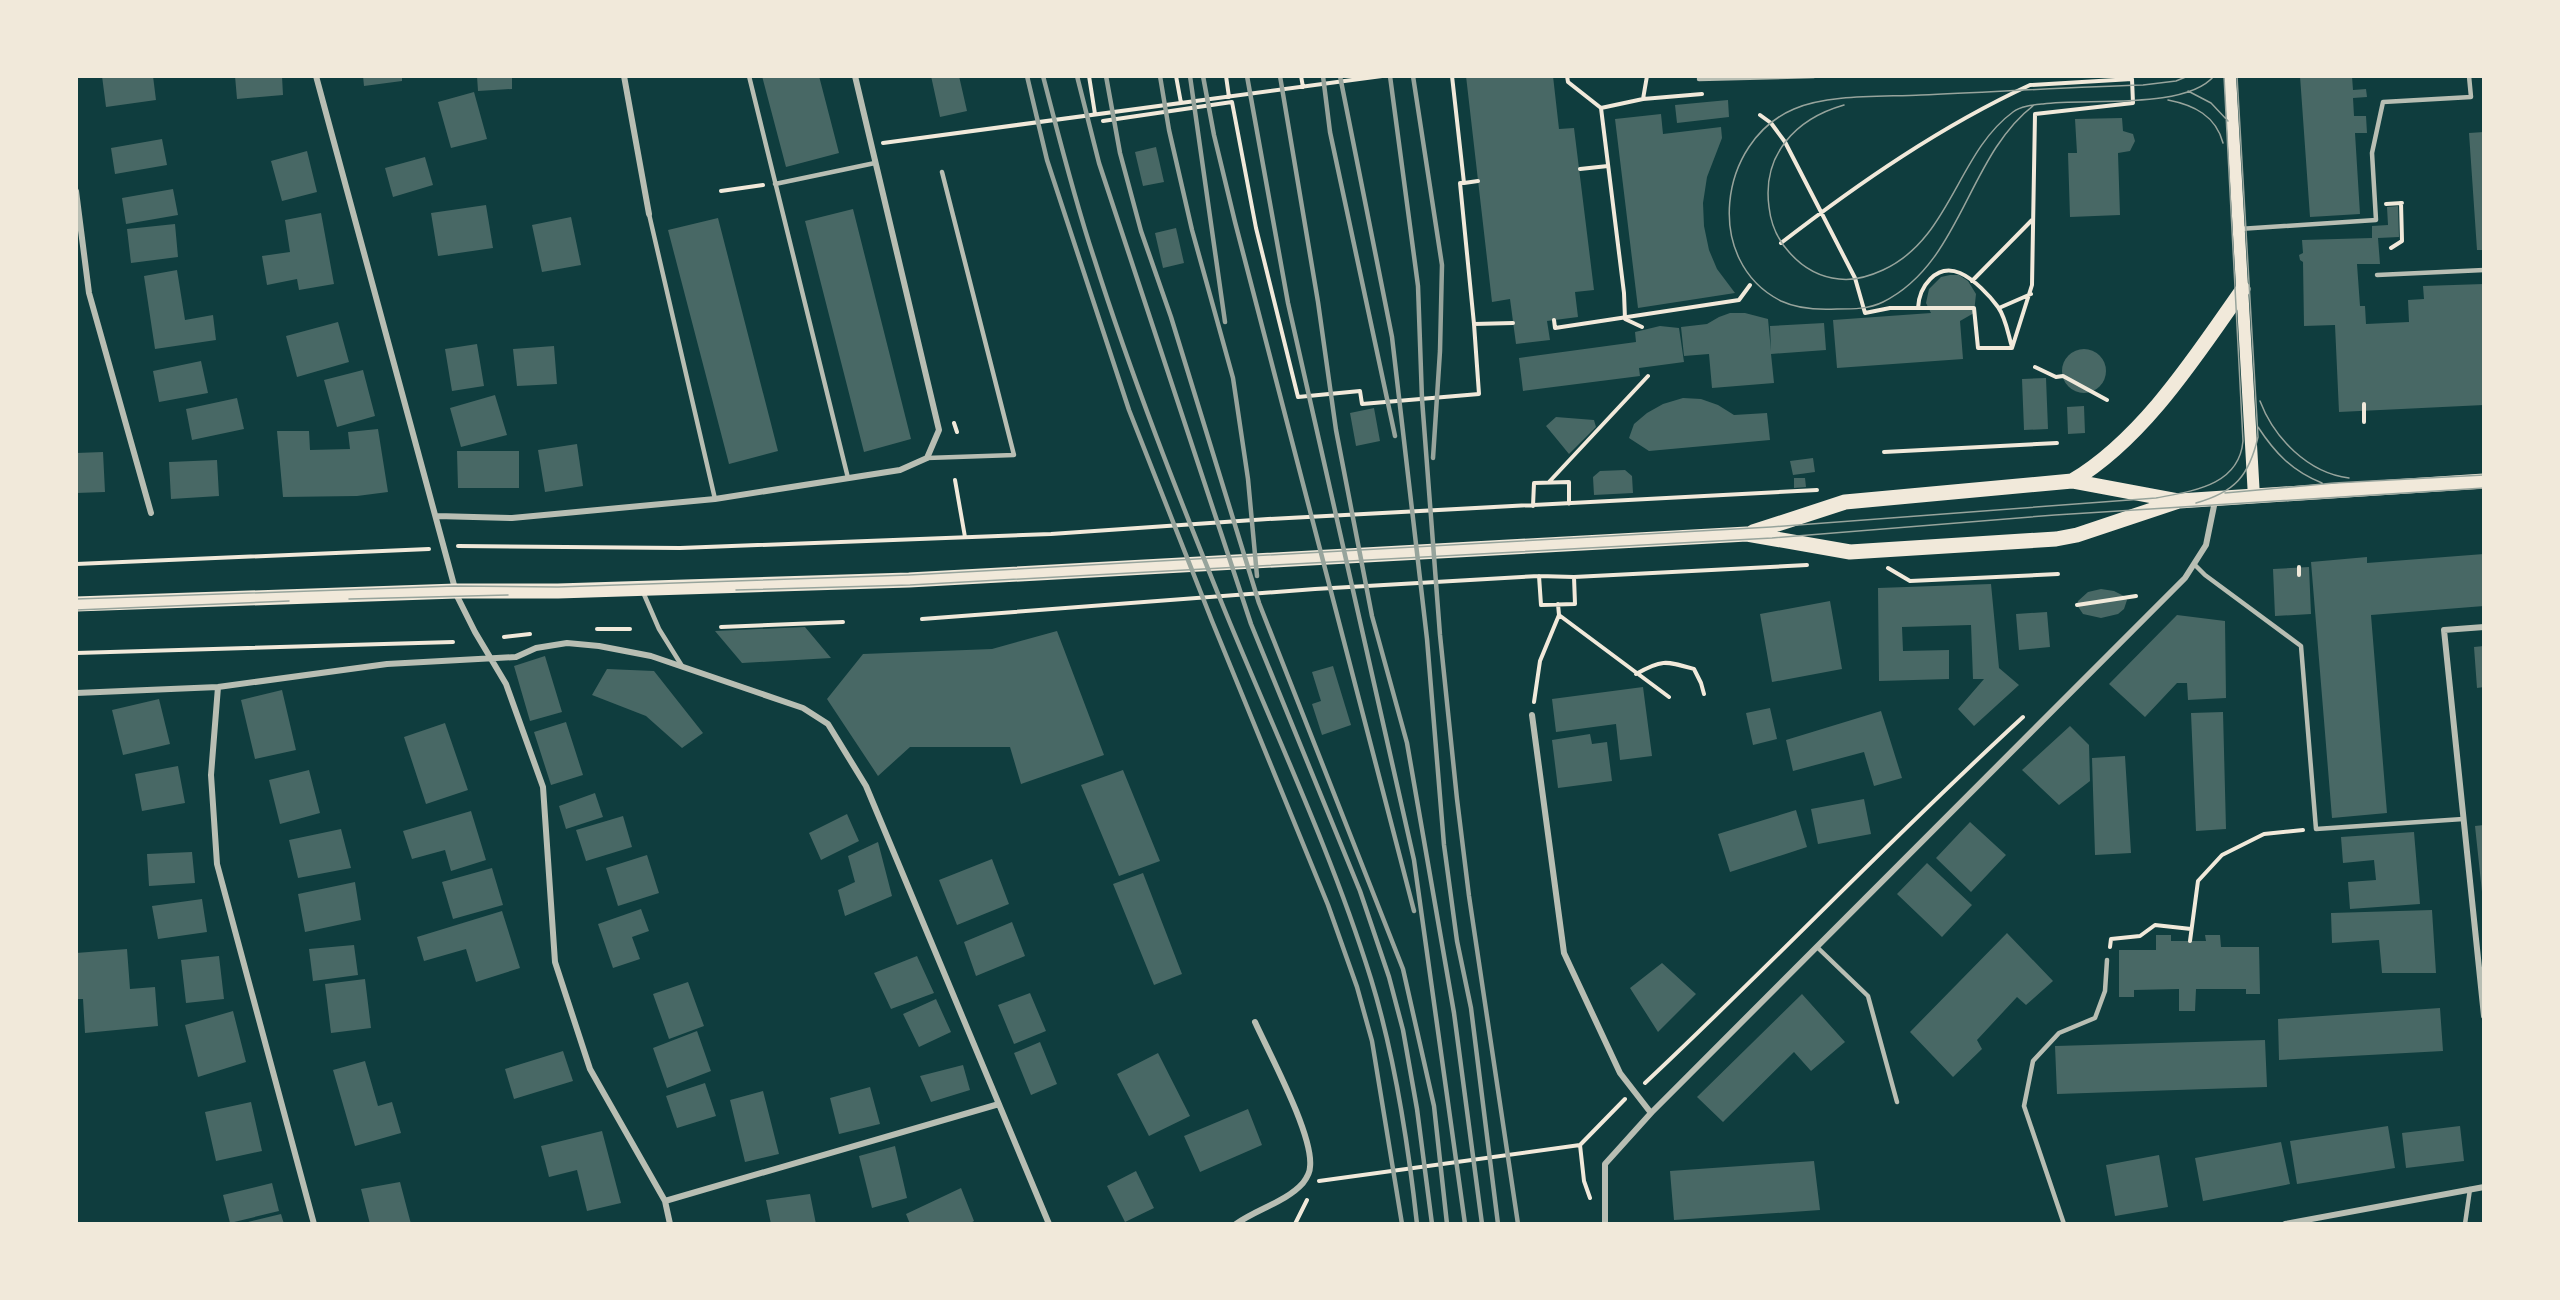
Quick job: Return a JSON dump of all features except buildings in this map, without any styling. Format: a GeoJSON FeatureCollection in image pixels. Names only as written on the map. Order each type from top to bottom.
{"type":"FeatureCollection","features":[{"type":"Feature","properties":{"kind":"main road"},"geometry":{"type":"LineString","coordinates":[[2230,76],[2253,497]]}},
{"type":"Feature","properties":{"kind":"main road"},"geometry":{"type":"LineString","coordinates":[[2073,481],[2102,462],[2139,425],[2194,360],[2243,289]]}},
{"type":"Feature","properties":{"kind":"main road"},"geometry":{"type":"LineString","coordinates":[[1747,534],[1845,502],[2073,481],[2179,501],[2216,501],[2484,481]]}},
{"type":"Feature","properties":{"kind":"main road"},"geometry":{"type":"LineString","coordinates":[[76,604],[456,591],[558,591],[909,580],[1747,534],[1850,552],[2077,536],[2179,501]]}},
{"type":"Feature","properties":{"kind":"street"},"geometry":{"type":"LineString","coordinates":[[316,76],[456,591],[475,632],[506,684],[543,787],[555,962],[590,1069],[665,1201],[670,1224]]}},
{"type":"Feature","properties":{"kind":"street"},"geometry":{"type":"LineString","coordinates":[[624,76],[649,214]]}},
{"type":"Feature","properties":{"kind":"street"},"geometry":{"type":"LineString","coordinates":[[437,516],[512,518],[715,499],[900,470],[927,458],[939,430],[855,76]]}},
{"type":"Feature","properties":{"kind":"street"},"geometry":{"type":"LineString","coordinates":[[76,190],[89,293],[152,513]]}},
{"type":"Feature","properties":{"kind":"street"},"geometry":{"type":"LineString","coordinates":[[1605,1224],[1605,1164],[1651,1113],[2185,578],[2206,545],[2216,501]]}},
{"type":"Feature","properties":{"kind":"street"},"geometry":{"type":"LineString","coordinates":[[2484,627],[2444,630],[2484,1016]]}},
{"type":"Feature","properties":{"kind":"street"},"geometry":{"type":"LineString","coordinates":[[76,693],[218,687],[387,664],[492,660],[516,657],[536,648],[567,643],[599,646],[651,656],[803,708],[828,724],[866,786],[1049,1224]]}},
{"type":"Feature","properties":{"kind":"street"},"geometry":{"type":"LineString","coordinates":[[218,687],[211,775],[217,864],[314,1224]]}},
{"type":"Feature","properties":{"kind":"street"},"geometry":{"type":"LineString","coordinates":[[1532,715],[1564,953],[1620,1073],[1651,1113]]}},
{"type":"Feature","properties":{"kind":"street"},"geometry":{"type":"LineString","coordinates":[[1236,1224],[1290,1194],[1304,1182],[1311,1168],[1309,1151],[1298,1114],[1255,1022]]}},
{"type":"Feature","properties":{"kind":"street"},"geometry":{"type":"LineString","coordinates":[[665,1201],[999,1104]]}},
{"type":"Feature","properties":{"kind":"street"},"geometry":{"type":"LineString","coordinates":[[2285,1224],[2484,1187]]}},
{"type":"Feature","properties":{"kind":"lane"},"geometry":{"type":"LineString","coordinates":[[749,76],[848,478]]}},
{"type":"Feature","properties":{"kind":"lane"},"geometry":{"type":"LineString","coordinates":[[1699,79],[1814,76]]}},
{"type":"Feature","properties":{"kind":"lane"},"geometry":{"type":"LineString","coordinates":[[2239,229],[2376,220],[2372,153],[2384,102],[2471,97],[2469,76]]}},
{"type":"Feature","properties":{"kind":"lane"},"geometry":{"type":"LineString","coordinates":[[775,184],[875,163]]}},
{"type":"Feature","properties":{"kind":"lane"},"geometry":{"type":"LineString","coordinates":[[927,458],[1014,455],[942,172]]}},
{"type":"Feature","properties":{"kind":"lane"},"geometry":{"type":"LineString","coordinates":[[649,214],[715,499]]}},
{"type":"Feature","properties":{"kind":"lane"},"geometry":{"type":"LineString","coordinates":[[2378,275],[2484,270]]}},
{"type":"Feature","properties":{"kind":"lane"},"geometry":{"type":"LineString","coordinates":[[2195,565],[2205,575],[2301,646],[2316,829],[2463,819]]}},
{"type":"Feature","properties":{"kind":"lane"},"geometry":{"type":"LineString","coordinates":[[641,588],[659,628],[682,666]]}},
{"type":"Feature","properties":{"kind":"lane"},"geometry":{"type":"LineString","coordinates":[[1818,948],[1868,996],[1897,1102]]}},
{"type":"Feature","properties":{"kind":"lane"},"geometry":{"type":"LineString","coordinates":[[2064,1224],[2024,1106],[2033,1061],[2060,1033],[2095,1018],[2105,991],[2107,960]]}},
{"type":"Feature","properties":{"kind":"lane"},"geometry":{"type":"LineString","coordinates":[[2465,1224],[2470,1189]]}},
{"type":"Feature","properties":{"kind":"path"},"geometry":{"type":"LineString","coordinates":[[1089,76],[1095,114]]}},
{"type":"Feature","properties":{"kind":"path"},"geometry":{"type":"LineString","coordinates":[[1176,76],[1181,103]]}},
{"type":"Feature","properties":{"kind":"path"},"geometry":{"type":"LineString","coordinates":[[1226,76],[1229,97]]}},
{"type":"Feature","properties":{"kind":"path"},"geometry":{"type":"LineString","coordinates":[[1301,76],[1302,87]]}},
{"type":"Feature","properties":{"kind":"path"},"geometry":{"type":"LineString","coordinates":[[871,144],[1382,76]]}},
{"type":"Feature","properties":{"kind":"path"},"geometry":{"type":"LineString","coordinates":[[1452,76],[1464,183]]}},
{"type":"Feature","properties":{"kind":"path"},"geometry":{"type":"LineString","coordinates":[[1567,76],[1568,82],[1602,108],[1624,293],[1625,319]]}},
{"type":"Feature","properties":{"kind":"path"},"geometry":{"type":"LineString","coordinates":[[1602,108],[1643,99],[1647,76]]}},
{"type":"Feature","properties":{"kind":"path"},"geometry":{"type":"LineString","coordinates":[[1781,243],[1846,193],[1977,110],[2030,85],[2132,78],[2133,103],[2035,114],[2031,294],[2012,348]]}},
{"type":"Feature","properties":{"kind":"path"},"geometry":{"type":"LineString","coordinates":[[1103,121],[1232,102],[1256,228],[1298,398],[1360,391],[1362,404],[1479,394],[1460,183],[1478,181]]}},
{"type":"Feature","properties":{"kind":"path"},"geometry":{"type":"LineString","coordinates":[[1760,115],[1771,123],[1785,142],[1855,278],[1865,313],[1890,309],[1974,308],[1978,348],[2012,348]]}},
{"type":"Feature","properties":{"kind":"path"},"geometry":{"type":"LineString","coordinates":[[1580,169],[1608,166]]}},
{"type":"Feature","properties":{"kind":"path"},"geometry":{"type":"LineString","coordinates":[[721,191],[775,184]]}},
{"type":"Feature","properties":{"kind":"path"},"geometry":{"type":"LineString","coordinates":[[2391,204],[2402,203],[2402,241],[2391,248]]}},
{"type":"Feature","properties":{"kind":"path"},"geometry":{"type":"LineString","coordinates":[[1972,281],[2032,220]]}},
{"type":"Feature","properties":{"kind":"path"},"geometry":{"type":"LineString","coordinates":[[1918,308],[1923,285],[1937,274],[1954,271],[1972,281],[1999,308],[2012,348]]}},
{"type":"Feature","properties":{"kind":"path"},"geometry":{"type":"LineString","coordinates":[[1554,320],[1555,328],[1739,300],[1750,285]]}},
{"type":"Feature","properties":{"kind":"path"},"geometry":{"type":"LineString","coordinates":[[1999,308],[2031,294]]}},
{"type":"Feature","properties":{"kind":"path"},"geometry":{"type":"LineString","coordinates":[[1625,319],[1642,327]]}},
{"type":"Feature","properties":{"kind":"path"},"geometry":{"type":"LineString","coordinates":[[1474,324],[1514,322]]}},
{"type":"Feature","properties":{"kind":"path"},"geometry":{"type":"LineString","coordinates":[[2035,367],[2056,377],[2063,376],[2107,400]]}},
{"type":"Feature","properties":{"kind":"path"},"geometry":{"type":"LineString","coordinates":[[1549,482],[1648,376]]}},
{"type":"Feature","properties":{"kind":"path"},"geometry":{"type":"LineString","coordinates":[[2364,404],[2364,422]]}},
{"type":"Feature","properties":{"kind":"path"},"geometry":{"type":"LineString","coordinates":[[1884,452],[2057,443]]}},
{"type":"Feature","properties":{"kind":"path"},"geometry":{"type":"LineString","coordinates":[[955,480],[965,537]]}},
{"type":"Feature","properties":{"kind":"path"},"geometry":{"type":"LineString","coordinates":[[1533,506],[1534,483],[1549,482],[1569,482],[1569,504]]}},
{"type":"Feature","properties":{"kind":"path"},"geometry":{"type":"LineString","coordinates":[[76,564],[421,550],[444,546],[680,548],[1051,534],[1268,519],[1819,490]]}},
{"type":"Feature","properties":{"kind":"path"},"geometry":{"type":"LineString","coordinates":[[922,619],[1061,607],[1539,576],[1574,577],[1818,564]]}},
{"type":"Feature","properties":{"kind":"path"},"geometry":{"type":"LineString","coordinates":[[1885,566],[1910,581],[2058,574]]}},
{"type":"Feature","properties":{"kind":"path"},"geometry":{"type":"LineString","coordinates":[[2299,567],[2299,575]]}},
{"type":"Feature","properties":{"kind":"path"},"geometry":{"type":"LineString","coordinates":[[1539,576],[1541,605],[1575,604],[1574,577]]}},
{"type":"Feature","properties":{"kind":"path"},"geometry":{"type":"LineString","coordinates":[[2077,605],[2136,596]]}},
{"type":"Feature","properties":{"kind":"path"},"geometry":{"type":"LineString","coordinates":[[1532,715],[1540,662],[1559,615],[1558,604]]}},
{"type":"Feature","properties":{"kind":"path"},"geometry":{"type":"LineString","coordinates":[[1559,615],[1669,697]]}},
{"type":"Feature","properties":{"kind":"path"},"geometry":{"type":"LineString","coordinates":[[721,627],[843,622]]}},
{"type":"Feature","properties":{"kind":"path"},"geometry":{"type":"LineString","coordinates":[[76,653],[453,642]]}},
{"type":"Feature","properties":{"kind":"path"},"geometry":{"type":"LineString","coordinates":[[1636,674],[1656,663],[1671,662],[1694,669],[1704,694]]}},
{"type":"Feature","properties":{"kind":"path"},"geometry":{"type":"LineString","coordinates":[[1332,1180],[1580,1146],[1621,1102],[1635,1092],[1724,1008],[1964,771],[2025,715]]}},
{"type":"Feature","properties":{"kind":"path"},"geometry":{"type":"LineString","coordinates":[[2190,941],[2198,881],[2222,855],[2264,834],[2316,829]]}},
{"type":"Feature","properties":{"kind":"path"},"geometry":{"type":"LineString","coordinates":[[2107,960],[2112,939],[2140,936],[2155,925],[2191,929]]}},
{"type":"Feature","properties":{"kind":"path"},"geometry":{"type":"LineString","coordinates":[[1580,1146],[1584,1181]]}},
{"type":"Feature","properties":{"kind":"tram line"},"geometry":{"type":"LineString","coordinates":[[2034,105],[2012,127],[1993,152],[1948,236],[1930,262],[1909,284],[1883,302],[1849,309],[1794,306],[1781,301],[1756,283],[1739,259],[1731,232],[1730,202],[1736,174],[1749,147],[1768,125],[1794,109],[1823,101],[1873,96],[2143,85],[2176,81],[2188,76]]}},
{"type":"Feature","properties":{"kind":"tram line"},"geometry":{"type":"LineString","coordinates":[[1844,105],[1826,111],[1811,120],[1786,142],[1771,171],[1768,188],[1771,220],[1775,231],[1794,257],[1811,270],[1825,276],[1850,279],[1862,278],[1883,270],[1906,256],[1924,238],[1994,129],[2016,110],[2031,105],[2062,102],[2159,98],[2182,94],[2200,87],[2214,76]]}},
{"type":"Feature","properties":{"kind":"tram line"},"geometry":{"type":"LineString","coordinates":[[76,599],[454,586],[558,587],[909,575],[1771,527],[2156,498],[2198,489],[2212,484],[2233,468],[2240,456],[2243,441],[2224,76]]}},
{"type":"Feature","properties":{"kind":"tram line"},"geometry":{"type":"LineString","coordinates":[[2196,503],[2221,494],[2238,480],[2250,462],[2258,437],[2237,76]]}},
{"type":"Feature","properties":{"kind":"tram line"},"geometry":{"type":"LineString","coordinates":[[2188,91],[2211,103],[2228,121]]}},
{"type":"Feature","properties":{"kind":"tram line"},"geometry":{"type":"LineString","coordinates":[[2168,100],[2187,105],[2203,113],[2215,126],[2223,143]]}},
{"type":"Feature","properties":{"kind":"tram line"},"geometry":{"type":"LineString","coordinates":[[2260,401],[2274,428],[2294,451],[2320,469],[2349,478]]}},
{"type":"Feature","properties":{"kind":"tram line"},"geometry":{"type":"LineString","coordinates":[[2258,427],[2285,460],[2302,473],[2322,483]]}},
{"type":"Feature","properties":{"kind":"tram line"},"geometry":{"type":"LineString","coordinates":[[2225,493],[2334,483],[2484,475]]}},
{"type":"Feature","properties":{"kind":"tram line"},"geometry":{"type":"LineString","coordinates":[[736,590],[910,585],[1772,538],[2055,515],[2484,488]]}},
{"type":"Feature","properties":{"kind":"tram line"},"geometry":{"type":"LineString","coordinates":[[349,599],[508,595]]}},
{"type":"Feature","properties":{"kind":"tram line"},"geometry":{"type":"LineString","coordinates":[[76,610],[289,601]]}},
{"type":"Feature","properties":{"kind":"railway"},"geometry":{"type":"LineString","coordinates":[[1027,76],[1047,160],[1129,410],[1328,905],[1357,987],[1372,1041],[1402,1224]]}},
{"type":"Feature","properties":{"kind":"railway"},"geometry":{"type":"LineString","coordinates":[[1043,76],[1087,235],[1140,392],[1225,611],[1321,839],[1356,932],[1387,1039],[1400,1100],[1417,1224]]}},
{"type":"Feature","properties":{"kind":"railway"},"geometry":{"type":"LineString","coordinates":[[1077,76],[1099,163],[1251,624],[1360,891],[1389,977],[1403,1030],[1417,1109],[1432,1224]]}},
{"type":"Feature","properties":{"kind":"railway"},"geometry":{"type":"LineString","coordinates":[[1106,76],[1120,153],[1141,231],[1171,317],[1259,603],[1403,969],[1434,1106],[1447,1224]]}},
{"type":"Feature","properties":{"kind":"railway"},"geometry":{"type":"LineString","coordinates":[[1160,76],[1169,130],[1192,230],[1233,378],[1248,479],[1257,576]]}},
{"type":"Feature","properties":{"kind":"railway"},"geometry":{"type":"LineString","coordinates":[[1190,76],[1225,322]]}},
{"type":"Feature","properties":{"kind":"railway"},"geometry":{"type":"LineString","coordinates":[[1203,76],[1214,135],[1235,222],[1414,911]]}},
{"type":"Feature","properties":{"kind":"railway"},"geometry":{"type":"LineString","coordinates":[[1247,76],[1288,303],[1414,860],[1465,1224]]}},
{"type":"Feature","properties":{"kind":"railway"},"geometry":{"type":"LineString","coordinates":[[1280,76],[1318,302],[1336,430],[1372,616],[1407,743],[1454,1013],[1482,1224]]}},
{"type":"Feature","properties":{"kind":"railway"},"geometry":{"type":"LineString","coordinates":[[1323,76],[1330,132],[1395,436]]}},
{"type":"Feature","properties":{"kind":"railway"},"geometry":{"type":"LineString","coordinates":[[1340,76],[1392,337],[1427,639],[1444,845],[1457,941],[1471,1008],[1498,1224]]}},
{"type":"Feature","properties":{"kind":"railway"},"geometry":{"type":"LineString","coordinates":[[1390,76],[1418,286],[1422,399],[1440,635],[1457,799],[1469,896],[1518,1224]]}},
{"type":"Feature","properties":{"kind":"railway"},"geometry":{"type":"LineString","coordinates":[[1413,76],[1442,265],[1440,351],[1433,458]]}}]}
